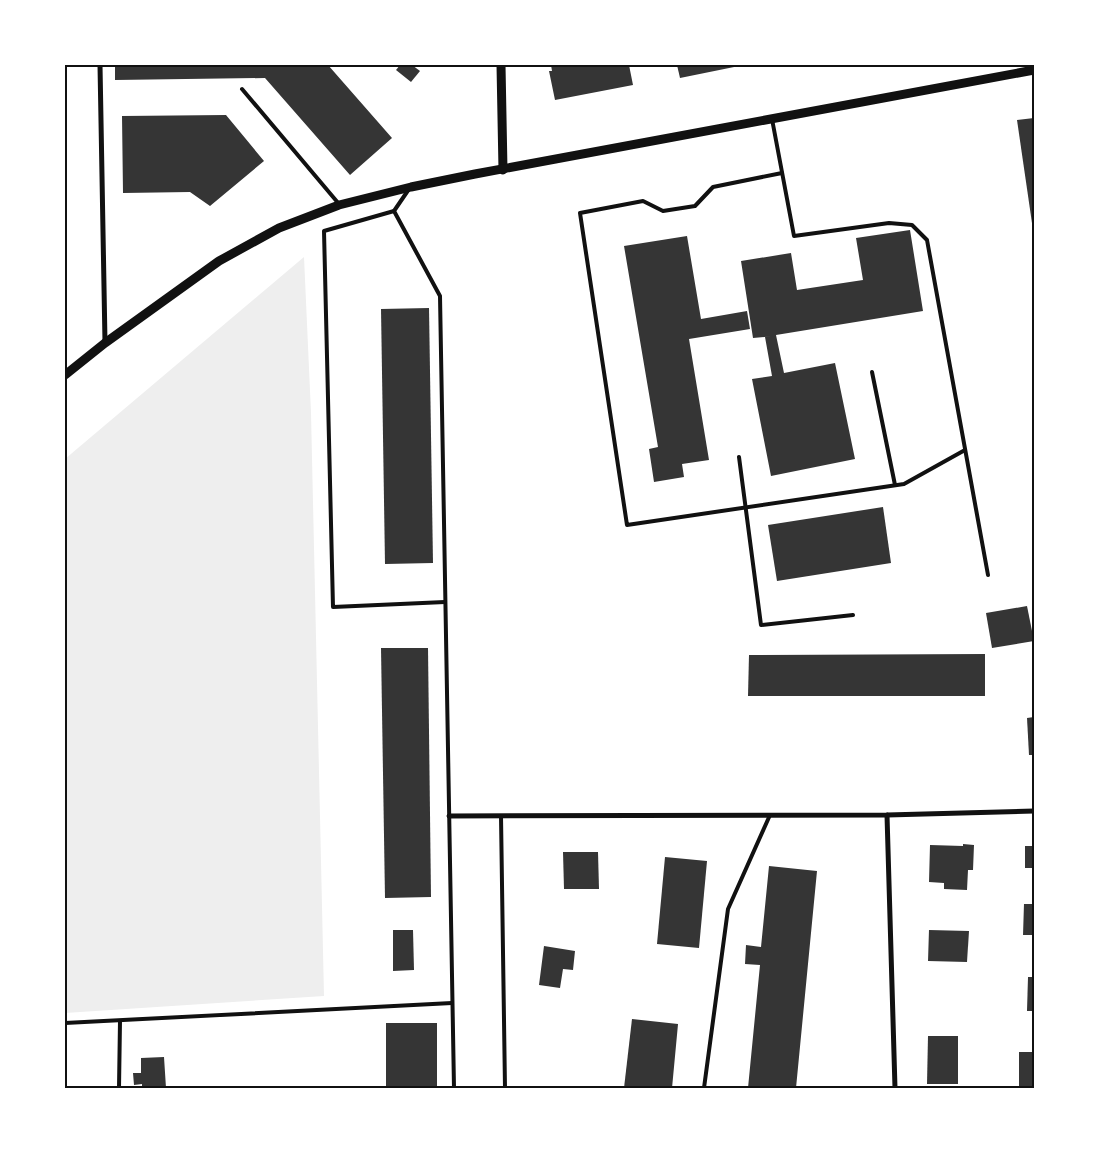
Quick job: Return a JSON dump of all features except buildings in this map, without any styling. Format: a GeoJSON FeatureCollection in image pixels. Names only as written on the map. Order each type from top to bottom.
{"type":"FeatureCollection","features":[{"type":"Feature","properties":{"kind":"street"},"geometry":{"type":"LineString","coordinates":[[100,65],[105,343]]}},
{"type":"Feature","properties":{"kind":"street"},"geometry":{"type":"LineString","coordinates":[[500,65],[503,170]]}},
{"type":"Feature","properties":{"kind":"street"},"geometry":{"type":"LineString","coordinates":[[65,375],[105,343],[219,261],[279,228],[339,204],[411,187],[1034,70]]}},
{"type":"Feature","properties":{"kind":"street"},"geometry":{"type":"LineString","coordinates":[[449,816],[887,815],[1034,811]]}},
{"type":"Feature","properties":{"kind":"street"},"geometry":{"type":"LineString","coordinates":[[887,815],[895,1088]]}},
{"type":"Feature","properties":{"kind":"lane"},"geometry":{"type":"LineString","coordinates":[[242,88],[339,204]]}},
{"type":"Feature","properties":{"kind":"lane"},"geometry":{"type":"LineString","coordinates":[[772,119],[794,236],[889,223],[912,225],[927,240],[988,575]]}},
{"type":"Feature","properties":{"kind":"lane"},"geometry":{"type":"LineString","coordinates":[[782,173],[713,187],[695,206],[663,211],[643,201],[580,213],[627,525],[904,484],[965,450]]}},
{"type":"Feature","properties":{"kind":"lane"},"geometry":{"type":"LineString","coordinates":[[411,187],[394,211],[324,231],[333,607],[446,602]]}},
{"type":"Feature","properties":{"kind":"lane"},"geometry":{"type":"LineString","coordinates":[[394,211],[440,296],[454,1088]]}},
{"type":"Feature","properties":{"kind":"lane"},"geometry":{"type":"LineString","coordinates":[[872,372],[894,485]]}},
{"type":"Feature","properties":{"kind":"lane"},"geometry":{"type":"LineString","coordinates":[[739,457],[761,625],[853,615]]}},
{"type":"Feature","properties":{"kind":"lane"},"geometry":{"type":"LineString","coordinates":[[704,1088],[728,910],[770,815]]}},
{"type":"Feature","properties":{"kind":"lane"},"geometry":{"type":"LineString","coordinates":[[501,816],[505,1088]]}},
{"type":"Feature","properties":{"kind":"lane"},"geometry":{"type":"LineString","coordinates":[[65,1023],[452,1003]]}},
{"type":"Feature","properties":{"kind":"lane"},"geometry":{"type":"LineString","coordinates":[[119,1088],[120,1020]]}},
{"type":"Feature","properties":{"kind":"shaded area"},"geometry":{"type":"Polygon","coordinates":[[[304,257],[311,413],[324,996],[65,1013],[65,459],[304,257]]]}}]}
